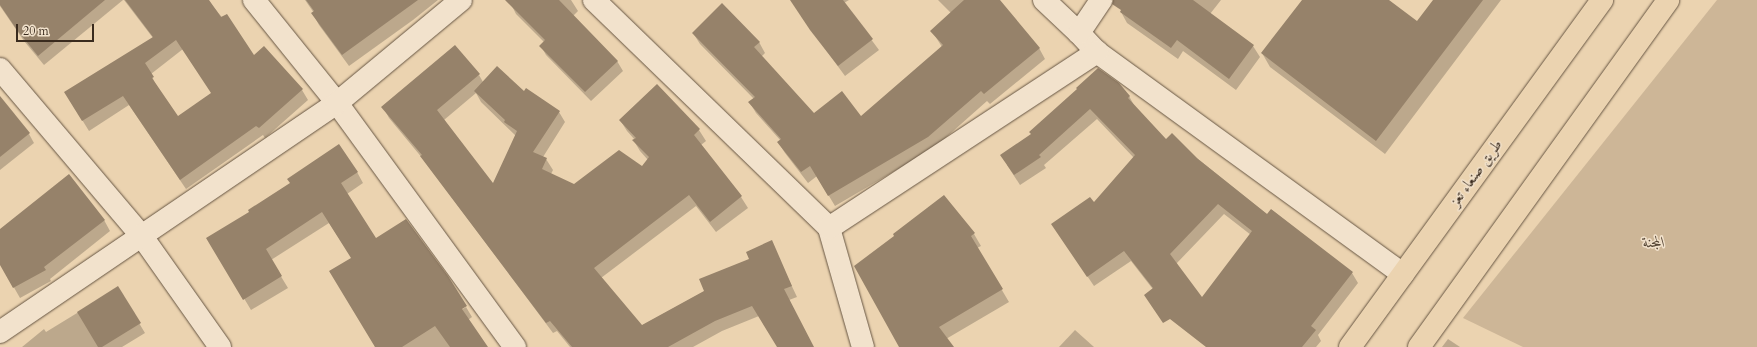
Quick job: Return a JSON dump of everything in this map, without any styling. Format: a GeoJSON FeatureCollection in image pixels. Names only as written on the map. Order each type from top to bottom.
{"type":"FeatureCollection","features":[{"type":"Feature","properties":{"kind":"highway","name":"طريق صنعاء تعز"},"geometry":{"type":"LineString","coordinates":[[1350,347],[1602,0]]}},
{"type":"Feature","properties":{"kind":"highway"},"geometry":{"type":"LineString","coordinates":[[1419,347],[1668,0]]}},
{"type":"Feature","properties":{"kind":"street"},"geometry":{"type":"LineString","coordinates":[[254,0],[337,102],[516,347]]}},
{"type":"Feature","properties":{"kind":"street"},"geometry":{"type":"LineString","coordinates":[[0,332],[337,102],[461,0]]}},
{"type":"Feature","properties":{"kind":"street"},"geometry":{"type":"LineString","coordinates":[[594,0],[829,228],[863,347]]}},
{"type":"Feature","properties":{"kind":"street"},"geometry":{"type":"LineString","coordinates":[[1044,0],[1079,32],[1096,52],[1403,274]]}},
{"type":"Feature","properties":{"kind":"street"},"geometry":{"type":"LineString","coordinates":[[1079,32],[1101,0]]}},
{"type":"Feature","properties":{"kind":"street"},"geometry":{"type":"LineString","coordinates":[[829,228],[1096,52]]}},
{"type":"Feature","properties":{"kind":"street"},"geometry":{"type":"LineString","coordinates":[[0,69],[141,235],[220,347]]}},
{"type":"Feature","properties":{"kind":"green space","name":"المجنة"},"geometry":{"type":"Polygon","coordinates":[[[1717,0],[1757,0],[1757,347],[1523,347],[1463,318],[1717,0]]]}},
{"type":"Feature","properties":{"kind":"building"},"geometry":{"type":"Polygon","coordinates":[[[0,0],[105,0],[38,56],[17,30],[0,5],[0,0]]]}},
{"type":"Feature","properties":{"kind":"building"},"geometry":{"type":"Polygon","coordinates":[[[125,0],[209,0],[221,17],[227,14],[254,55],[264,46],[303,89],[259,128],[256,126],[180,180],[123,96],[82,121],[64,92],[153,37],[125,0]],[[176,40],[145,63],[154,77],[152,78],[178,116],[211,93],[176,40]]]}},
{"type":"Feature","properties":{"kind":"building"},"geometry":{"type":"Polygon","coordinates":[[[306,0],[418,0],[342,55],[311,13],[314,11],[306,0]]]}},
{"type":"Feature","properties":{"kind":"building"},"geometry":{"type":"Polygon","coordinates":[[[505,0],[559,0],[618,61],[585,92],[539,46],[545,40],[505,0]]]}},
{"type":"Feature","properties":{"kind":"building"},"geometry":{"type":"Polygon","coordinates":[[[790,0],[843,0],[873,39],[838,66],[810,30],[790,0]]]}},
{"type":"Feature","properties":{"kind":"building"},"geometry":{"type":"Polygon","coordinates":[[[964,0],[1000,0],[1040,48],[984,94],[981,91],[928,137],[828,196],[810,166],[801,172],[777,142],[781,139],[748,102],[755,97],[692,33],[722,3],[760,42],[754,47],[814,113],[842,91],[861,116],[943,45],[930,31],[964,0]]]}},
{"type":"Feature","properties":{"kind":"building"},"geometry":{"type":"Polygon","coordinates":[[[1113,0],[1193,0],[1254,45],[1229,79],[1177,40],[1171,48],[1120,12],[1121,10],[1112,4],[1113,0]]]}},
{"type":"Feature","properties":{"kind":"building"},"geometry":{"type":"Polygon","coordinates":[[[1302,0],[1389,0],[1417,21],[1433,0],[1483,0],[1376,141],[1261,53],[1302,0]]]}},
{"type":"Feature","properties":{"kind":"building"},"geometry":{"type":"Polygon","coordinates":[[[455,45],[480,74],[437,110],[493,183],[517,131],[504,122],[505,120],[474,91],[497,66],[524,91],[526,88],[560,111],[533,152],[547,158],[542,169],[574,184],[619,150],[642,166],[649,157],[632,140],[636,138],[619,120],[657,84],[700,129],[694,135],[742,196],[710,222],[689,195],[594,268],[642,325],[704,291],[699,279],[749,259],[746,252],[772,240],[792,286],[784,289],[814,347],[777,347],[752,306],[715,321],[668,347],[572,347],[550,321],[546,323],[420,156],[422,155],[381,107],[455,45]]]}},
{"type":"Feature","properties":{"kind":"building"},"geometry":{"type":"Polygon","coordinates":[[[1098,68],[1119,83],[1130,96],[1128,98],[1166,139],[1172,133],[1198,159],[1267,214],[1271,209],[1353,272],[1311,326],[1316,330],[1302,347],[1206,347],[1170,319],[1163,323],[1144,295],[1153,288],[1124,251],[1087,277],[1051,224],[1090,197],[1094,202],[1135,155],[1090,109],[1039,155],[1041,157],[1014,175],[1000,155],[1031,134],[1029,132],[1077,89],[1076,88],[1098,68]],[[1218,204],[1170,254],[1202,297],[1252,231],[1218,204]]]}},
{"type":"Feature","properties":{"kind":"building"},"geometry":{"type":"Polygon","coordinates":[[[0,96],[30,133],[0,157],[0,96]]]}},
{"type":"Feature","properties":{"kind":"building"},"geometry":{"type":"Polygon","coordinates":[[[339,144],[358,172],[341,183],[376,238],[406,219],[448,276],[467,306],[462,309],[488,347],[450,347],[435,326],[402,347],[375,347],[329,271],[351,258],[322,212],[266,249],[282,276],[243,300],[206,238],[249,212],[248,210],[290,183],[287,179],[339,144]]]}},
{"type":"Feature","properties":{"kind":"building"},"geometry":{"type":"Polygon","coordinates":[[[69,174],[105,220],[44,267],[46,270],[13,288],[0,265],[0,229],[69,174]]]}},
{"type":"Feature","properties":{"kind":"building"},"geometry":{"type":"Polygon","coordinates":[[[944,195],[975,233],[971,236],[1003,289],[939,327],[954,347],[899,347],[854,266],[894,236],[893,234],[944,195]]]}},
{"type":"Feature","properties":{"kind":"building"},"geometry":{"type":"Polygon","coordinates":[[[118,286],[141,323],[102,347],[98,347],[77,312],[118,286]]]}}]}
